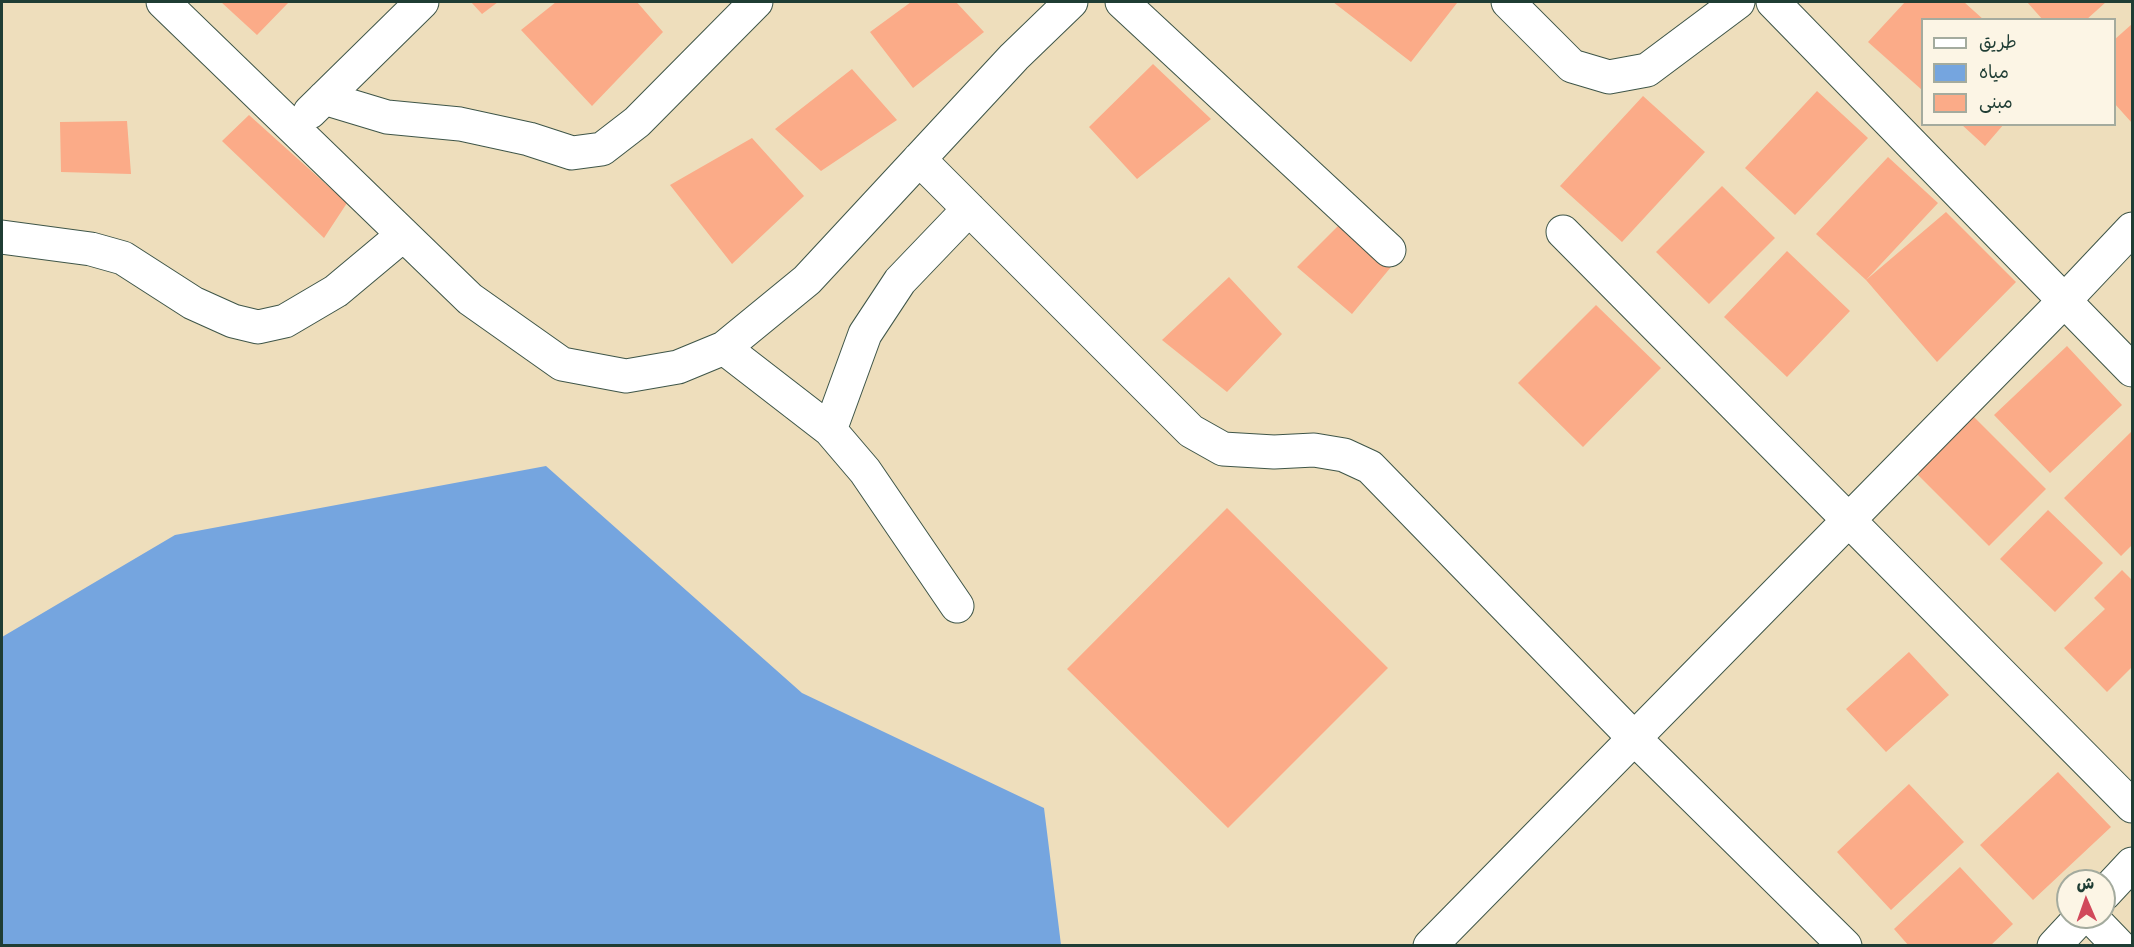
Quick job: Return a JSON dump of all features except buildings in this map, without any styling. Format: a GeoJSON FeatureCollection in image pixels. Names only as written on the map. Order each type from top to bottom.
{"type":"FeatureCollection","features":[{"type":"Feature","properties":{"kind":"street"},"geometry":{"type":"LineString","coordinates":[[163,2],[470,299],[562,364],[626,376],[678,367],[724,348],[807,280],[1014,57],[1071,2]]}},
{"type":"Feature","properties":{"kind":"street"},"geometry":{"type":"LineString","coordinates":[[294,128],[422,2]]}},
{"type":"Feature","properties":{"kind":"street"},"geometry":{"type":"LineString","coordinates":[[324,98],[387,117],[460,124],[529,139],[572,153],[602,149],[637,122],[756,2]]}},
{"type":"Feature","properties":{"kind":"street"},"geometry":{"type":"LineString","coordinates":[[1122,2],[1389,250]]}},
{"type":"Feature","properties":{"kind":"street"},"geometry":{"type":"LineString","coordinates":[[1508,2],[1572,66],[1609,78],[1647,70],[1738,2]]}},
{"type":"Feature","properties":{"kind":"street"},"geometry":{"type":"LineString","coordinates":[[1773,2],[2133,370]]}},
{"type":"Feature","properties":{"kind":"street"},"geometry":{"type":"LineString","coordinates":[[919,159],[1191,431],[1223,449],[1274,452],[1314,450],[1344,455],[1370,467],[1635,739],[1845,945]]}},
{"type":"Feature","properties":{"kind":"street"},"geometry":{"type":"LineString","coordinates":[[830,430],[865,334],[900,281],[969,209]]}},
{"type":"Feature","properties":{"kind":"street"},"geometry":{"type":"LineString","coordinates":[[1430,945],[1635,739],[2133,229]]}},
{"type":"Feature","properties":{"kind":"street"},"geometry":{"type":"LineString","coordinates":[[1563,232],[2133,806]]}},
{"type":"Feature","properties":{"kind":"street"},"geometry":{"type":"LineString","coordinates":[[2,237],[91,249],[123,258],[193,303],[233,321],[258,327],[285,321],[336,291],[403,235]]}},
{"type":"Feature","properties":{"kind":"street"},"geometry":{"type":"LineString","coordinates":[[724,348],[830,430],[865,471],[957,606]]}},
{"type":"Feature","properties":{"kind":"street"},"geometry":{"type":"LineString","coordinates":[[2116,882],[2133,864]]}},
{"type":"Feature","properties":{"kind":"street"},"geometry":{"type":"LineString","coordinates":[[2054,945],[2069,929]]}},
{"type":"Feature","properties":{"kind":"street"},"geometry":{"type":"LineString","coordinates":[[2103,929],[2119,945]]}},
{"type":"Feature","properties":{"kind":"water"},"geometry":{"type":"Polygon","coordinates":[[[546,466],[802,693],[1044,808],[1061,945],[2,945],[2,637],[175,535],[546,466]]]}}]}
